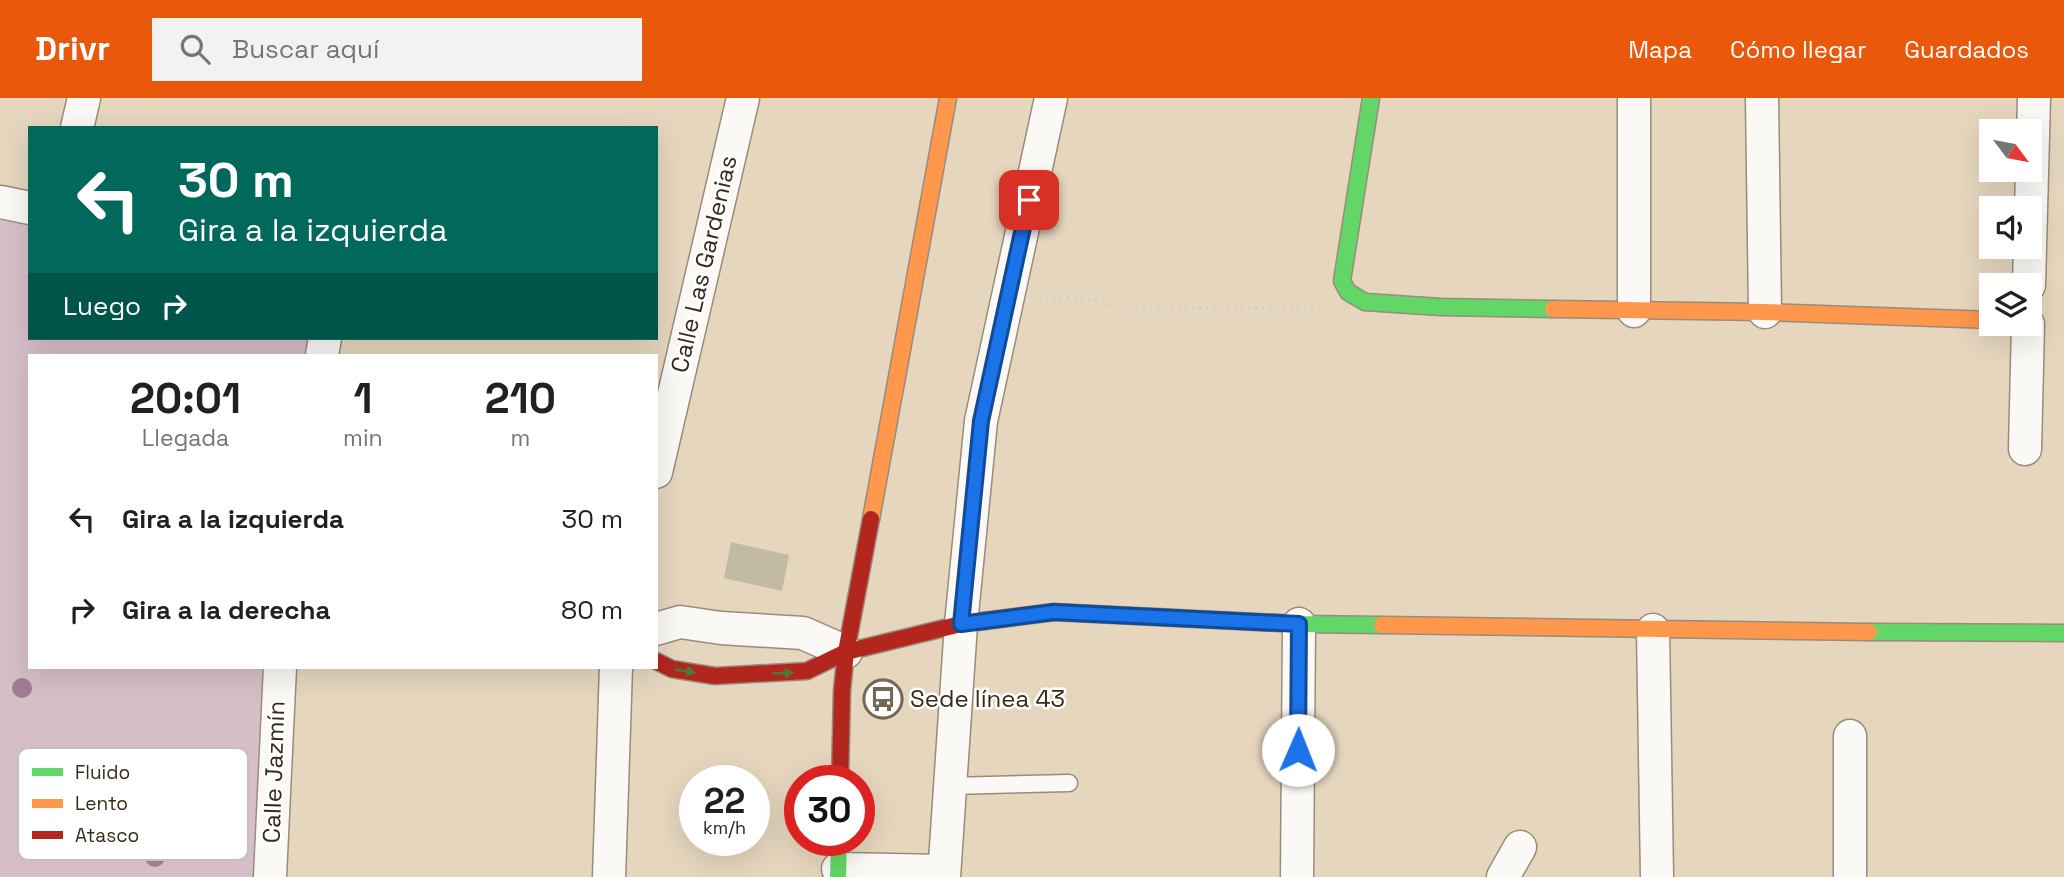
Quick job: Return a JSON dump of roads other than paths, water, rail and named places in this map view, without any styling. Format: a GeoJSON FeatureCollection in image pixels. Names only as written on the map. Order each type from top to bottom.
{"type":"FeatureCollection","features":[{"type":"Feature","properties":{"kind":"street"},"geometry":{"type":"LineString","coordinates":[[77,126],[84,98]]}},
{"type":"Feature","properties":{"kind":"street","name":"Calle Las Gardenias"},"geometry":{"type":"LineString","coordinates":[[658,463],[743,98]]}},
{"type":"Feature","properties":{"kind":"street"},"geometry":{"type":"LineString","coordinates":[[840,765],[846,652],[948,98]]}},
{"type":"Feature","properties":{"kind":"street"},"geometry":{"type":"LineString","coordinates":[[839,862],[944,874],[961,624],[981,421],[1052,98]]}},
{"type":"Feature","properties":{"kind":"street"},"geometry":{"type":"LineString","coordinates":[[1370,98],[1342,267],[1342,281],[1348,292],[1365,302],[1441,307],[1765,312],[1979,320]]}},
{"type":"Feature","properties":{"kind":"street"},"geometry":{"type":"LineString","coordinates":[[1634,98],[1634,311]]}},
{"type":"Feature","properties":{"kind":"street"},"geometry":{"type":"LineString","coordinates":[[1762,98],[1765,312]]}},
{"type":"Feature","properties":{"kind":"street"},"geometry":{"type":"LineString","coordinates":[[2030,273],[2044,110]]}},
{"type":"Feature","properties":{"kind":"street"},"geometry":{"type":"LineString","coordinates":[[0,202],[28,208]]}},
{"type":"Feature","properties":{"kind":"street"},"geometry":{"type":"LineString","coordinates":[[2025,449],[2028,336]]}},
{"type":"Feature","properties":{"kind":"street"},"geometry":{"type":"LineString","coordinates":[[658,662],[672,670],[715,676],[807,671],[846,652],[961,624],[1054,612],[1299,624],[2064,633]]}},
{"type":"Feature","properties":{"kind":"street"},"geometry":{"type":"LineString","coordinates":[[658,628],[680,622],[721,628],[803,633],[846,652]]}},
{"type":"Feature","properties":{"kind":"street"},"geometry":{"type":"LineString","coordinates":[[1297,877],[1299,624]]}},
{"type":"Feature","properties":{"kind":"street"},"geometry":{"type":"LineString","coordinates":[[1653,630],[1657,877]]}},
{"type":"Feature","properties":{"kind":"street","name":"Calle Jazmín"},"geometry":{"type":"LineString","coordinates":[[270,877],[280,669]]}},
{"type":"Feature","properties":{"kind":"street"},"geometry":{"type":"LineString","coordinates":[[609,877],[616,669]]}},
{"type":"Feature","properties":{"kind":"street"},"geometry":{"type":"LineString","coordinates":[[1850,736],[1850,877]]}},
{"type":"Feature","properties":{"kind":"street"},"geometry":{"type":"LineString","coordinates":[[1503,877],[1520,847]]}},
{"type":"Feature","properties":{"kind":"lane"},"geometry":{"type":"LineString","coordinates":[[950,786],[1069,783]]}},
{"type":"Feature","properties":{"kind":"place","name":"Sede línea 43"},"geometry":{"type":"Point","coordinates":[883,699]}}]}
